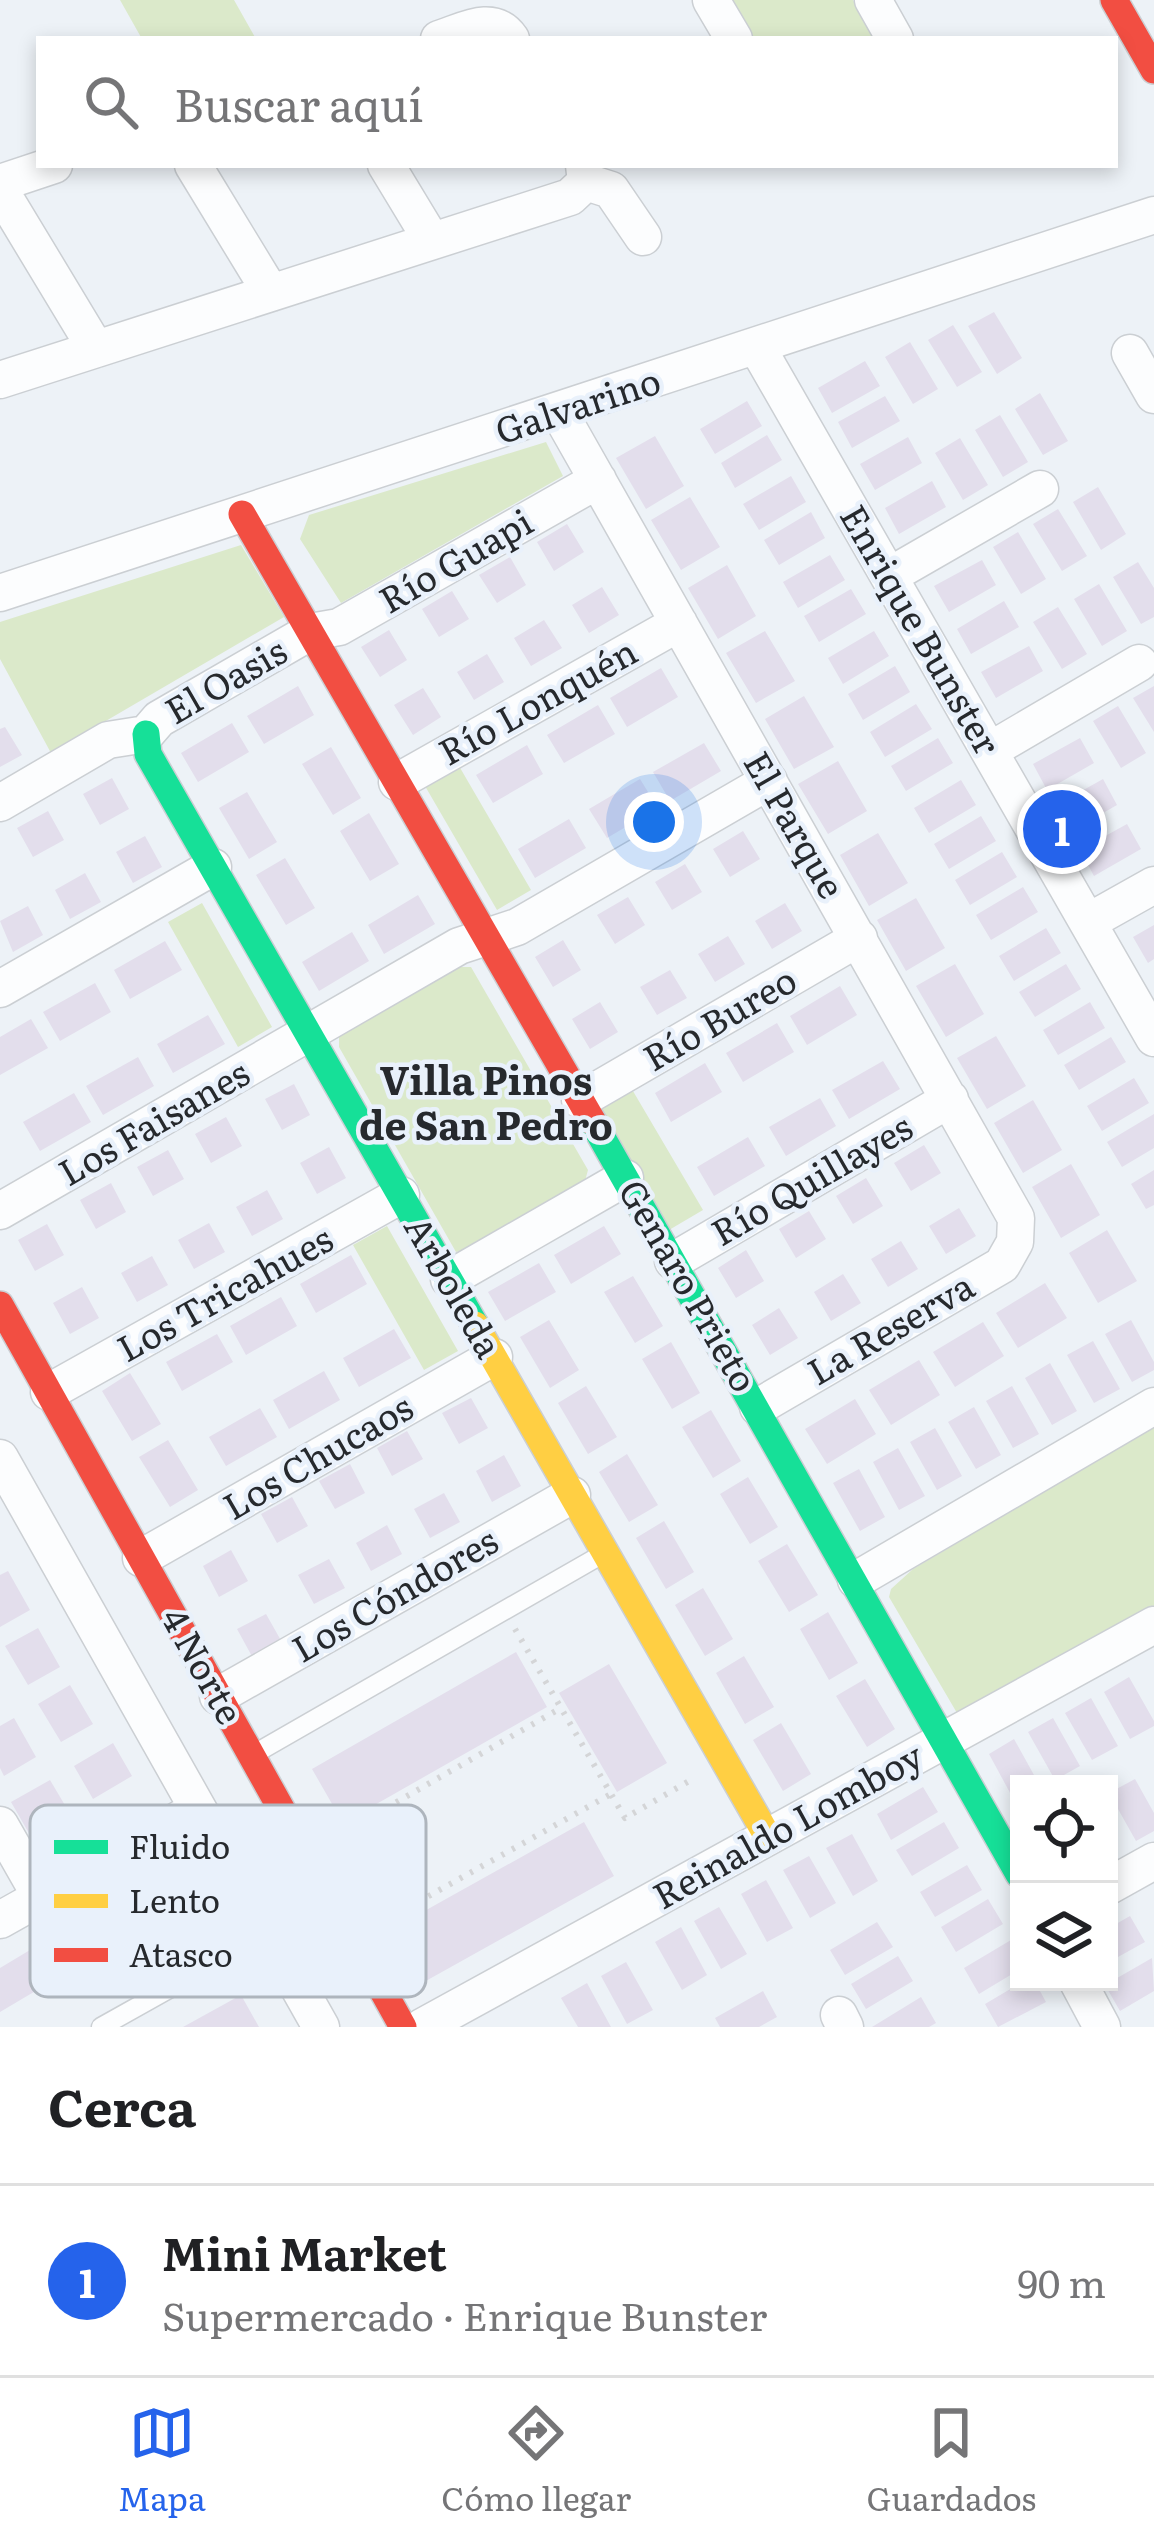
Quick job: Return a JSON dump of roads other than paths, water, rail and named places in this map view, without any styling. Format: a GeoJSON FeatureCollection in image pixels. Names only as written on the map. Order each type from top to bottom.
{"type":"FeatureCollection","features":[{"type":"Feature","properties":{"kind":"street"},"geometry":{"type":"LineString","coordinates":[[711,0],[732,36]]}},
{"type":"Feature","properties":{"kind":"street"},"geometry":{"type":"LineString","coordinates":[[873,0],[893,36]]}},
{"type":"Feature","properties":{"kind":"street"},"geometry":{"type":"LineString","coordinates":[[1114,0],[1154,70]]}},
{"type":"Feature","properties":{"kind":"street"},"geometry":{"type":"LineString","coordinates":[[450,36],[488,24],[504,29],[509,36]]}},
{"type":"Feature","properties":{"kind":"street"},"geometry":{"type":"LineString","coordinates":[[47,168],[0,187],[96,349]]}},
{"type":"Feature","properties":{"kind":"street"},"geometry":{"type":"LineString","coordinates":[[195,168],[271,293]]}},
{"type":"Feature","properties":{"kind":"street"},"geometry":{"type":"LineString","coordinates":[[388,168],[432,241]]}},
{"type":"Feature","properties":{"kind":"street"},"geometry":{"type":"LineString","coordinates":[[0,380],[570,197],[585,174],[611,190],[643,237]]}},
{"type":"Feature","properties":{"kind":"street","name":"Galvarino"},"geometry":{"type":"LineString","coordinates":[[0,593],[1154,215]]}},
{"type":"Feature","properties":{"kind":"street","name":"Enrique Bunster"},"geometry":{"type":"LineString","coordinates":[[757,347],[1154,1038]]}},
{"type":"Feature","properties":{"kind":"street"},"geometry":{"type":"LineString","coordinates":[[1130,353],[1154,395]]}},
{"type":"Feature","properties":{"kind":"street","name":"El Parque"},"geometry":{"type":"LineString","coordinates":[[559,412],[1012,1207],[1016,1242]]}},
{"type":"Feature","properties":{"kind":"street","name":"Río Guapi"},"geometry":{"type":"LineString","coordinates":[[310,632],[339,627],[598,480]]}},
{"type":"Feature","properties":{"kind":"street"},"geometry":{"type":"LineString","coordinates":[[889,576],[1040,489]]}},
{"type":"Feature","properties":{"kind":"street","name":"Genaro Prieto"},"geometry":{"type":"LineString","coordinates":[[242,514],[758,1407],[1010,1857]]}},
{"type":"Feature","properties":{"kind":"street","name":"Río Lonquén"},"geometry":{"type":"LineString","coordinates":[[397,782],[679,623]]}},
{"type":"Feature","properties":{"kind":"street","name":"El Oasis"},"geometry":{"type":"LineString","coordinates":[[0,803],[109,740],[146,734],[159,718],[310,632]]}},
{"type":"Feature","properties":{"kind":"street"},"geometry":{"type":"LineString","coordinates":[[989,751],[1138,663]]}},
{"type":"Feature","properties":{"kind":"street","name":"Arboleda"},"geometry":{"type":"LineString","coordinates":[[146,734],[148,754],[768,1837]]}},
{"type":"Feature","properties":{"kind":"street","name":"Los Faisanes"},"geometry":{"type":"LineString","coordinates":[[0,1211],[460,946],[517,927],[769,781]]}},
{"type":"Feature","properties":{"kind":"street"},"geometry":{"type":"LineString","coordinates":[[0,989],[213,867]]}},
{"type":"Feature","properties":{"kind":"street"},"geometry":{"type":"LineString","coordinates":[[1088,922],[1154,885]]}},
{"type":"Feature","properties":{"kind":"street","name":"Río Bureo"},"geometry":{"type":"LineString","coordinates":[[580,1100],[859,938]]}},
{"type":"Feature","properties":{"kind":"street","name":"Río Quillayes"},"geometry":{"type":"LineString","coordinates":[[674,1261],[950,1099]]}},
{"type":"Feature","properties":{"kind":"street"},"geometry":{"type":"LineString","coordinates":[[449,1279],[625,1178]]}},
{"type":"Feature","properties":{"kind":"street","name":"Los Tricahues"},"geometry":{"type":"LineString","coordinates":[[49,1392],[400,1195]]}},
{"type":"Feature","properties":{"kind":"street","name":"La Reserva"},"geometry":{"type":"LineString","coordinates":[[758,1407],[990,1272],[1016,1242]]}},
{"type":"Feature","properties":{"kind":"street","name":"4 Norte"},"geometry":{"type":"LineString","coordinates":[[0,1305],[279,1805]]}},
{"type":"Feature","properties":{"kind":"street","name":"Los Chucaos"},"geometry":{"type":"LineString","coordinates":[[142,1558],[494,1357]]}},
{"type":"Feature","properties":{"kind":"street"},"geometry":{"type":"LineString","coordinates":[[856,1580],[1154,1406]]}},
{"type":"Feature","properties":{"kind":"street","name":"4 Norte"},"geometry":{"type":"LineString","coordinates":[[0,1458],[196,1805]]}},
{"type":"Feature","properties":{"kind":"street","name":"Los Cóndores"},"geometry":{"type":"LineString","coordinates":[[218,1696],[572,1495]]}},
{"type":"Feature","properties":{"kind":"street","name":"Reinaldo Lomboy"},"geometry":{"type":"LineString","coordinates":[[422,2027],[1154,1625]]}},
{"type":"Feature","properties":{"kind":"street"},"geometry":{"type":"LineString","coordinates":[[0,1825],[30,1878]]}},
{"type":"Feature","properties":{"kind":"street"},"geometry":{"type":"LineString","coordinates":[[1115,1883],[1154,1862]]}},
{"type":"Feature","properties":{"kind":"street"},"geometry":{"type":"LineString","coordinates":[[0,1920],[30,1903]]}},
{"type":"Feature","properties":{"kind":"street"},"geometry":{"type":"LineString","coordinates":[[1083,1991],[1102,2027]]}},
{"type":"Feature","properties":{"kind":"street","name":"4 Norte"},"geometry":{"type":"LineString","coordinates":[[304,1997],[321,2027]]}},
{"type":"Feature","properties":{"kind":"street","name":"4 Norte"},"geometry":{"type":"LineString","coordinates":[[387,1997],[404,2027]]}},
{"type":"Feature","properties":{"kind":"lane"},"geometry":{"type":"LineString","coordinates":[[251,1755],[605,1552]]}},
{"type":"Feature","properties":{"kind":"lane"},"geometry":{"type":"LineString","coordinates":[[100,2027],[154,1997]]}},
{"type":"Feature","properties":{"kind":"place","name":"Mini Market"},"geometry":{"type":"Point","coordinates":[1062,829]}},
{"type":"Feature","properties":{"kind":"district","name":"Villa Pinos de San Pedro"},"geometry":{"type":"Point","coordinates":[486,1104]}}]}
